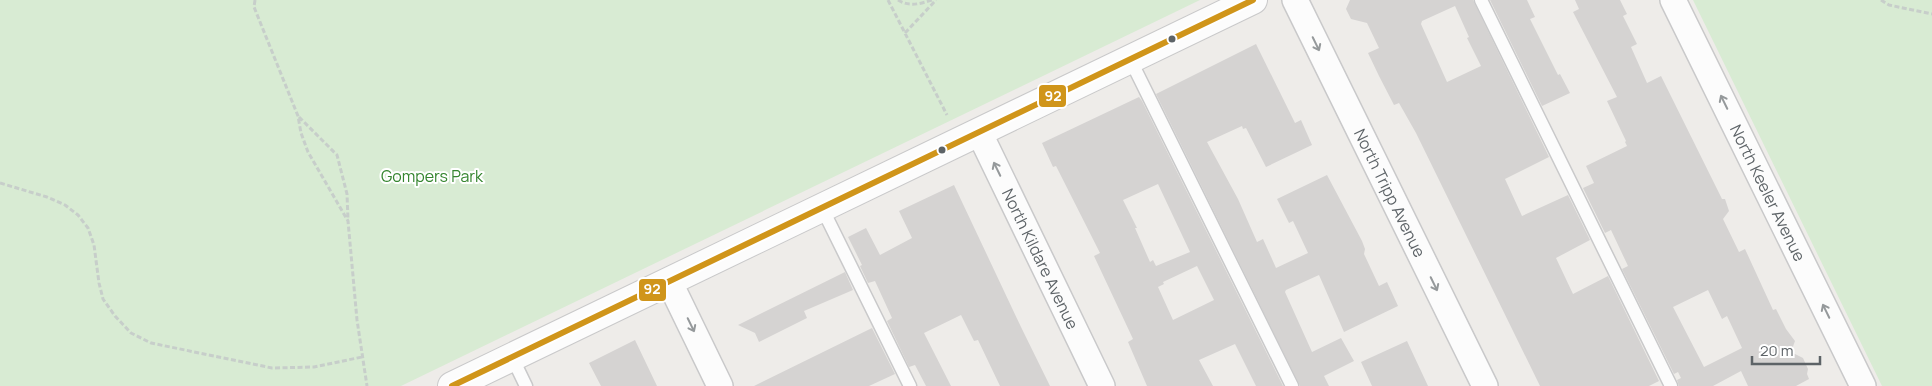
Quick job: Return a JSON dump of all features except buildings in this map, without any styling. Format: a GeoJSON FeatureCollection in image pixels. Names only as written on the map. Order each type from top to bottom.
{"type":"FeatureCollection","features":[{"type":"Feature","properties":{"kind":"main road"},"geometry":{"type":"LineString","coordinates":[[452,386],[1253,0]]}},
{"type":"Feature","properties":{"kind":"street","name":"North Tripp Avenue"},"geometry":{"type":"LineString","coordinates":[[1295,0],[1485,386]]}},
{"type":"Feature","properties":{"kind":"street","name":"North Keeler Avenue"},"geometry":{"type":"LineString","coordinates":[[1673,0],[1863,386]]}},
{"type":"Feature","properties":{"kind":"street","name":"North Kildare Avenue"},"geometry":{"type":"LineString","coordinates":[[979,132],[1102,386]]}},
{"type":"Feature","properties":{"kind":"street"},"geometry":{"type":"LineString","coordinates":[[669,281],[720,386]]}},
{"type":"Feature","properties":{"kind":"lane"},"geometry":{"type":"LineString","coordinates":[[1481,0],[1671,386]]}},
{"type":"Feature","properties":{"kind":"lane"},"geometry":{"type":"LineString","coordinates":[[1130,59],[1292,386]]}},
{"type":"Feature","properties":{"kind":"lane"},"geometry":{"type":"LineString","coordinates":[[822,208],[910,386]]}},
{"type":"Feature","properties":{"kind":"lane"},"geometry":{"type":"LineString","coordinates":[[512,357],[526,386]]}},
{"type":"Feature","properties":{"kind":"path"},"geometry":{"type":"LineString","coordinates":[[255,0],[254,7],[298,116],[301,133],[308,152],[348,221]]}},
{"type":"Feature","properties":{"kind":"path"},"geometry":{"type":"LineString","coordinates":[[888,0],[947,116]]}},
{"type":"Feature","properties":{"kind":"path"},"geometry":{"type":"LineString","coordinates":[[898,0],[906,5],[932,0]]}},
{"type":"Feature","properties":{"kind":"path"},"geometry":{"type":"LineString","coordinates":[[905,33],[936,0]]}},
{"type":"Feature","properties":{"kind":"path"},"geometry":{"type":"LineString","coordinates":[[1881,0],[1889,5],[1932,14]]}},
{"type":"Feature","properties":{"kind":"path"},"geometry":{"type":"LineString","coordinates":[[298,116],[337,155],[347,194],[362,357],[367,386]]}},
{"type":"Feature","properties":{"kind":"path"},"geometry":{"type":"LineString","coordinates":[[0,183],[47,197],[65,205],[78,215],[88,228],[94,244],[103,298],[115,316],[131,333],[151,343],[272,368],[314,367],[362,357]]}},
{"type":"Feature","properties":{"kind":"green space","name":"Gompers Park"},"geometry":{"type":"Polygon","coordinates":[[[0,0],[1200,0],[401,386],[0,386],[0,0]]]}},
{"type":"Feature","properties":{"kind":"green space"},"geometry":{"type":"Polygon","coordinates":[[[1693,0],[1932,0],[1932,386],[1882,386],[1693,0]]]}},
{"type":"Feature","properties":{"kind":"transit line","name":"92"},"geometry":{"type":"LineString","coordinates":[[452,386],[1253,0]]}}]}
